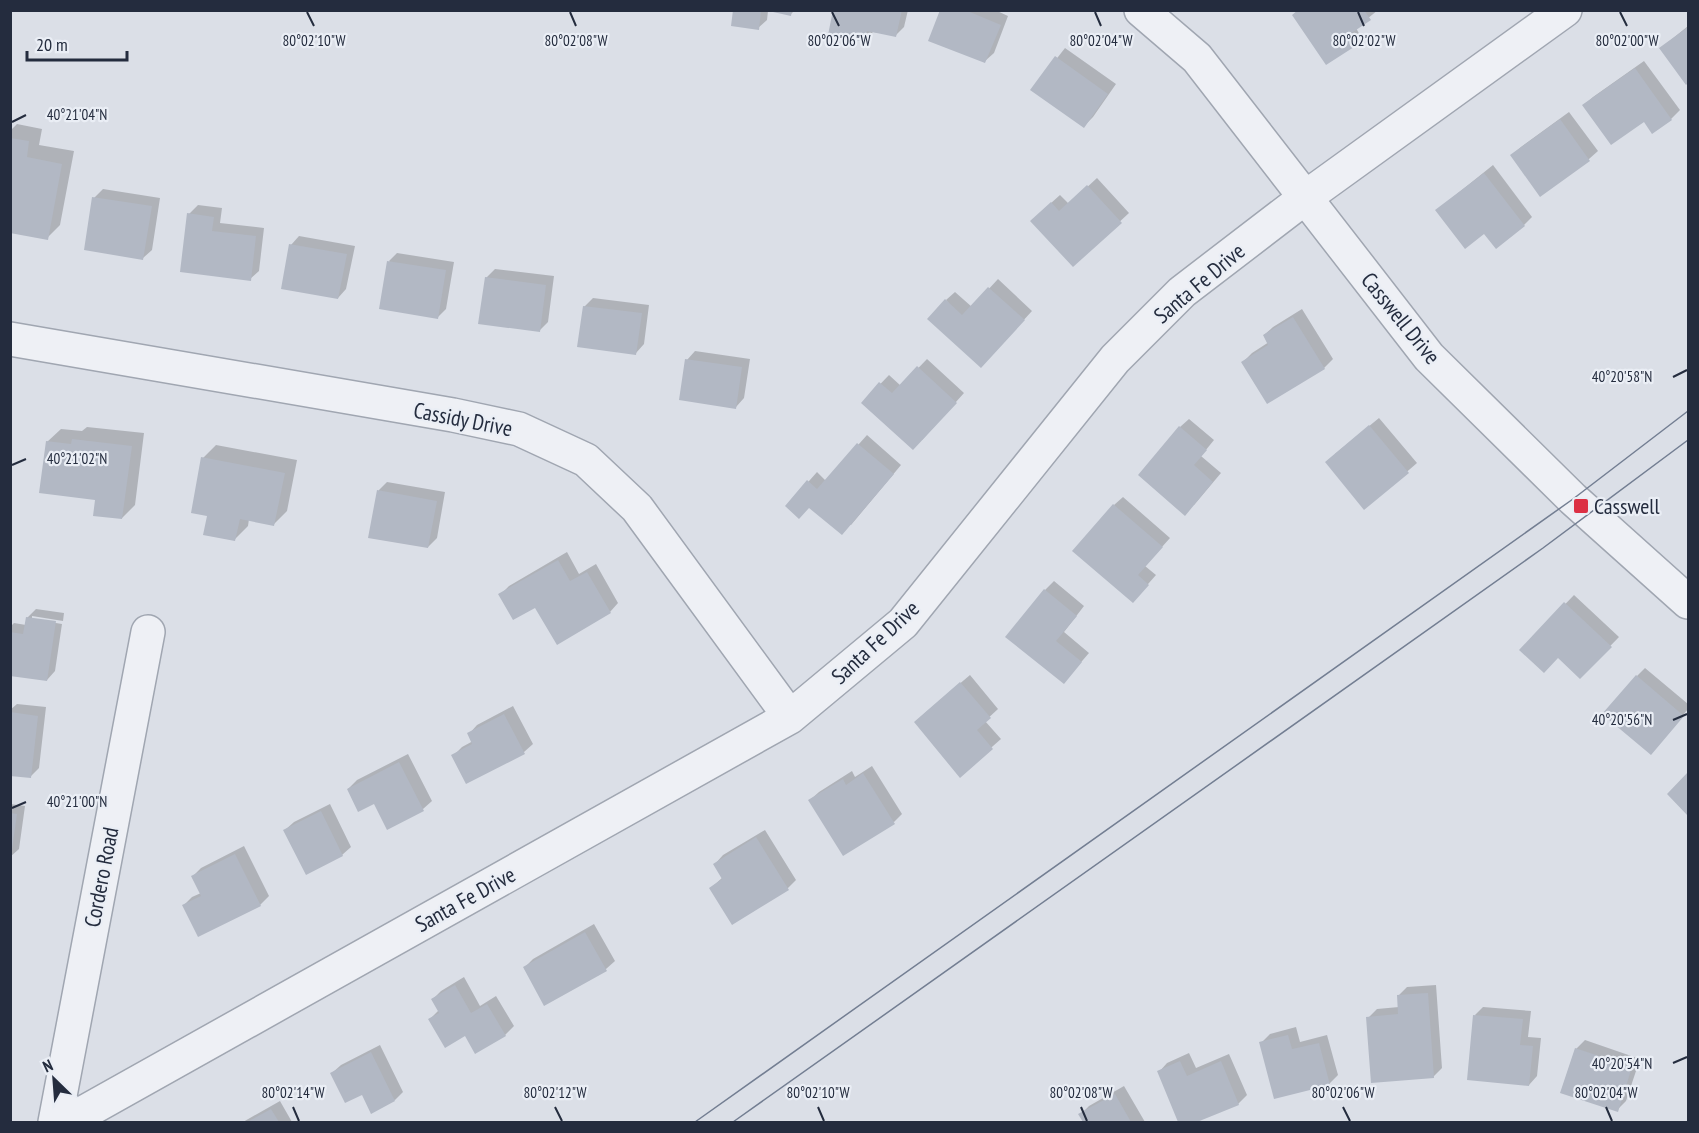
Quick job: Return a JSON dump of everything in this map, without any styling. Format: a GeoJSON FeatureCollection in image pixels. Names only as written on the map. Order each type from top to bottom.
{"type":"FeatureCollection","features":[{"type":"Feature","properties":{"kind":"street","name":"Casswell Drive"},"geometry":{"type":"LineString","coordinates":[[1141,10],[1197,58],[1429,357],[1573,499],[1689,602]]}},
{"type":"Feature","properties":{"kind":"street","name":"Santa Fe Drive"},"geometry":{"type":"LineString","coordinates":[[67,1122],[790,717],[903,623],[1115,359],[1182,292],[1306,197],[1565,10]]}},
{"type":"Feature","properties":{"kind":"street","name":"Cassidy Drive"},"geometry":{"type":"LineString","coordinates":[[10,339],[453,415],[519,429],[586,460],[637,508],[790,717]]}},
{"type":"Feature","properties":{"kind":"street","name":"Cordero Road"},"geometry":{"type":"LineString","coordinates":[[55,1122],[148,632]]}},
{"type":"Feature","properties":{"kind":"building"},"geometry":{"type":"Polygon","coordinates":[[[733,10],[761,10],[759,30],[731,26],[733,10]]]}},
{"type":"Feature","properties":{"kind":"building"},"geometry":{"type":"Polygon","coordinates":[[[764,10],[792,10],[791,16],[764,10]]]}},
{"type":"Feature","properties":{"kind":"building"},"geometry":{"type":"Polygon","coordinates":[[[833,10],[902,10],[896,37],[867,31],[865,42],[828,35],[833,10]]]}},
{"type":"Feature","properties":{"kind":"building"},"geometry":{"type":"Polygon","coordinates":[[[940,10],[965,10],[1001,25],[985,63],[928,41],[940,10]]]}},
{"type":"Feature","properties":{"kind":"building"},"geometry":{"type":"Polygon","coordinates":[[[1298,10],[1364,10],[1371,20],[1347,36],[1354,47],[1326,65],[1292,15],[1298,10]]]}},
{"type":"Feature","properties":{"kind":"building"},"geometry":{"type":"Polygon","coordinates":[[[1688,27],[1688,83],[1686,85],[1659,48],[1688,27]]]}},
{"type":"Feature","properties":{"kind":"building"},"geometry":{"type":"Polygon","coordinates":[[[1055,56],[1108,94],[1084,128],[1030,90],[1055,56]]]}},
{"type":"Feature","properties":{"kind":"building"},"geometry":{"type":"Polygon","coordinates":[[[1635,68],[1672,120],[1652,134],[1644,122],[1611,145],[1582,105],[1635,68]]]}},
{"type":"Feature","properties":{"kind":"building"},"geometry":{"type":"Polygon","coordinates":[[[1560,119],[1590,161],[1540,197],[1510,155],[1560,119]]]}},
{"type":"Feature","properties":{"kind":"building"},"geometry":{"type":"Polygon","coordinates":[[[10,138],[29,141],[27,157],[62,164],[48,240],[10,233],[10,138]]]}},
{"type":"Feature","properties":{"kind":"building"},"geometry":{"type":"Polygon","coordinates":[[[1484,173],[1525,226],[1496,249],[1484,234],[1465,249],[1435,210],[1484,173]]]}},
{"type":"Feature","properties":{"kind":"building"},"geometry":{"type":"Polygon","coordinates":[[[1087,185],[1122,223],[1073,267],[1030,221],[1051,202],[1059,211],[1087,185]]]}},
{"type":"Feature","properties":{"kind":"building"},"geometry":{"type":"Polygon","coordinates":[[[92,197],[152,206],[143,260],[84,250],[92,197]]]}},
{"type":"Feature","properties":{"kind":"building"},"geometry":{"type":"Polygon","coordinates":[[[187,213],[214,217],[212,231],[256,236],[251,281],[180,272],[187,213]]]}},
{"type":"Feature","properties":{"kind":"building"},"geometry":{"type":"Polygon","coordinates":[[[289,244],[347,254],[338,299],[281,289],[289,244]]]}},
{"type":"Feature","properties":{"kind":"building"},"geometry":{"type":"Polygon","coordinates":[[[387,261],[446,270],[438,319],[379,309],[387,261]]]}},
{"type":"Feature","properties":{"kind":"building"},"geometry":{"type":"Polygon","coordinates":[[[485,277],[546,285],[540,332],[478,324],[485,277]]]}},
{"type":"Feature","properties":{"kind":"building"},"geometry":{"type":"Polygon","coordinates":[[[988,287],[1025,320],[981,368],[927,319],[945,299],[962,315],[988,287]]]}},
{"type":"Feature","properties":{"kind":"building"},"geometry":{"type":"Polygon","coordinates":[[[583,306],[642,313],[636,355],[577,347],[583,306]]]}},
{"type":"Feature","properties":{"kind":"building"},"geometry":{"type":"Polygon","coordinates":[[[1293,317],[1325,369],[1267,404],[1241,362],[1268,345],[1263,335],[1293,317]]]}},
{"type":"Feature","properties":{"kind":"building"},"geometry":{"type":"Polygon","coordinates":[[[685,359],[742,367],[736,409],[679,400],[685,359]]]}},
{"type":"Feature","properties":{"kind":"building"},"geometry":{"type":"Polygon","coordinates":[[[917,366],[957,403],[913,450],[861,403],[879,382],[892,393],[917,366]]]}},
{"type":"Feature","properties":{"kind":"building"},"geometry":{"type":"Polygon","coordinates":[[[1369,425],[1409,473],[1364,510],[1325,462],[1369,425]]]}},
{"type":"Feature","properties":{"kind":"building"},"geometry":{"type":"Polygon","coordinates":[[[1179,426],[1207,450],[1194,465],[1213,482],[1185,516],[1138,475],[1179,426]]]}},
{"type":"Feature","properties":{"kind":"building"},"geometry":{"type":"Polygon","coordinates":[[[72,439],[132,446],[122,519],[93,516],[95,500],[39,493],[46,441],[71,444],[72,439]]]}},
{"type":"Feature","properties":{"kind":"building"},"geometry":{"type":"Polygon","coordinates":[[[857,443],[894,474],[842,535],[809,508],[799,519],[785,506],[807,480],[817,489],[857,443]]]}},
{"type":"Feature","properties":{"kind":"building"},"geometry":{"type":"Polygon","coordinates":[[[201,457],[285,473],[274,526],[240,519],[235,541],[203,535],[207,516],[191,513],[201,457]]]}},
{"type":"Feature","properties":{"kind":"building"},"geometry":{"type":"Polygon","coordinates":[[[377,490],[437,501],[428,548],[368,538],[377,490]]]}},
{"type":"Feature","properties":{"kind":"building"},"geometry":{"type":"Polygon","coordinates":[[[1113,504],[1163,547],[1138,575],[1149,585],[1133,603],[1072,551],[1113,504]]]}},
{"type":"Feature","properties":{"kind":"building"},"geometry":{"type":"Polygon","coordinates":[[[558,560],[570,581],[587,572],[611,613],[557,645],[535,608],[513,620],[498,594],[558,560]]]}},
{"type":"Feature","properties":{"kind":"building"},"geometry":{"type":"Polygon","coordinates":[[[1044,589],[1077,616],[1056,641],[1082,662],[1064,684],[1005,637],[1044,589]]]}},
{"type":"Feature","properties":{"kind":"building"},"geometry":{"type":"Polygon","coordinates":[[[1564,602],[1612,647],[1580,679],[1558,658],[1544,673],[1519,650],[1564,602]]]}},
{"type":"Feature","properties":{"kind":"building"},"geometry":{"type":"Polygon","coordinates":[[[26,617],[56,621],[47,681],[10,676],[10,632],[23,634],[26,617]]]}},
{"type":"Feature","properties":{"kind":"building"},"geometry":{"type":"Polygon","coordinates":[[[1636,675],[1684,716],[1651,755],[1602,714],[1636,675]]]}},
{"type":"Feature","properties":{"kind":"building"},"geometry":{"type":"Polygon","coordinates":[[[960,682],[991,718],[977,730],[993,749],[960,778],[914,722],[960,682]]]}},
{"type":"Feature","properties":{"kind":"building"},"geometry":{"type":"Polygon","coordinates":[[[10,712],[38,716],[31,778],[10,776],[10,712]]]}},
{"type":"Feature","properties":{"kind":"building"},"geometry":{"type":"Polygon","coordinates":[[[504,714],[525,754],[466,784],[451,755],[472,744],[467,733],[504,714]]]}},
{"type":"Feature","properties":{"kind":"building"},"geometry":{"type":"Polygon","coordinates":[[[399,762],[424,811],[387,830],[374,804],[358,812],[347,789],[399,762]]]}},
{"type":"Feature","properties":{"kind":"building"},"geometry":{"type":"Polygon","coordinates":[[[1688,772],[1688,816],[1667,794],[1688,772]]]}},
{"type":"Feature","properties":{"kind":"building"},"geometry":{"type":"Polygon","coordinates":[[[863,773],[895,824],[843,856],[808,800],[843,779],[846,785],[863,773]]]}},
{"type":"Feature","properties":{"kind":"building"},"geometry":{"type":"Polygon","coordinates":[[[321,811],[343,856],[306,875],[283,830],[321,811]]]}},
{"type":"Feature","properties":{"kind":"building"},"geometry":{"type":"Polygon","coordinates":[[[10,813],[17,814],[12,849],[10,849],[10,813]]]}},
{"type":"Feature","properties":{"kind":"building"},"geometry":{"type":"Polygon","coordinates":[[[756,837],[789,890],[732,925],[709,888],[722,879],[713,864],[756,837]]]}},
{"type":"Feature","properties":{"kind":"building"},"geometry":{"type":"Polygon","coordinates":[[[235,854],[261,906],[198,937],[182,905],[201,896],[191,876],[235,854]]]}},
{"type":"Feature","properties":{"kind":"building"},"geometry":{"type":"Polygon","coordinates":[[[585,932],[607,971],[544,1006],[523,967],[585,932]]]}},
{"type":"Feature","properties":{"kind":"building"},"geometry":{"type":"Polygon","coordinates":[[[455,985],[471,1013],[487,1004],[506,1036],[475,1054],[465,1036],[445,1048],[428,1019],[439,1013],[431,999],[455,985]]]}},
{"type":"Feature","properties":{"kind":"building"},"geometry":{"type":"Polygon","coordinates":[[[1428,993],[1434,1078],[1371,1083],[1366,1017],[1398,1014],[1397,995],[1428,993]]]}},
{"type":"Feature","properties":{"kind":"building"},"geometry":{"type":"Polygon","coordinates":[[[1473,1015],[1523,1019],[1520,1045],[1533,1046],[1529,1086],[1467,1080],[1473,1015]]]}},
{"type":"Feature","properties":{"kind":"building"},"geometry":{"type":"Polygon","coordinates":[[[1288,1035],[1292,1049],[1319,1043],[1330,1085],[1274,1099],[1259,1042],[1288,1035]]]}},
{"type":"Feature","properties":{"kind":"building"},"geometry":{"type":"Polygon","coordinates":[[[1575,1048],[1632,1067],[1618,1112],[1560,1093],[1575,1048]]]}},
{"type":"Feature","properties":{"kind":"building"},"geometry":{"type":"Polygon","coordinates":[[[371,1052],[395,1101],[371,1114],[362,1095],[345,1103],[330,1073],[371,1052]]]}},
{"type":"Feature","properties":{"kind":"building"},"geometry":{"type":"Polygon","coordinates":[[[1180,1061],[1187,1076],[1221,1061],[1239,1105],[1197,1122],[1178,1122],[1157,1071],[1180,1061]]]}},
{"type":"Feature","properties":{"kind":"building"},"geometry":{"type":"Polygon","coordinates":[[[1115,1094],[1131,1122],[1083,1122],[1078,1114],[1115,1094]]]}},
{"type":"Feature","properties":{"kind":"building"},"geometry":{"type":"Polygon","coordinates":[[[271,1109],[279,1122],[247,1122],[271,1109]]]}},
{"type":"Feature","properties":{"kind":"tram line"},"geometry":{"type":"LineString","coordinates":[[695,1122],[1573,499],[1688,411]]}},
{"type":"Feature","properties":{"kind":"tram line"},"geometry":{"type":"LineString","coordinates":[[733,1122],[1543,548],[1688,440]]}},
{"type":"Feature","properties":{"kind":"place","name":"Casswell"},"geometry":{"type":"Point","coordinates":[1581,506]}}]}
